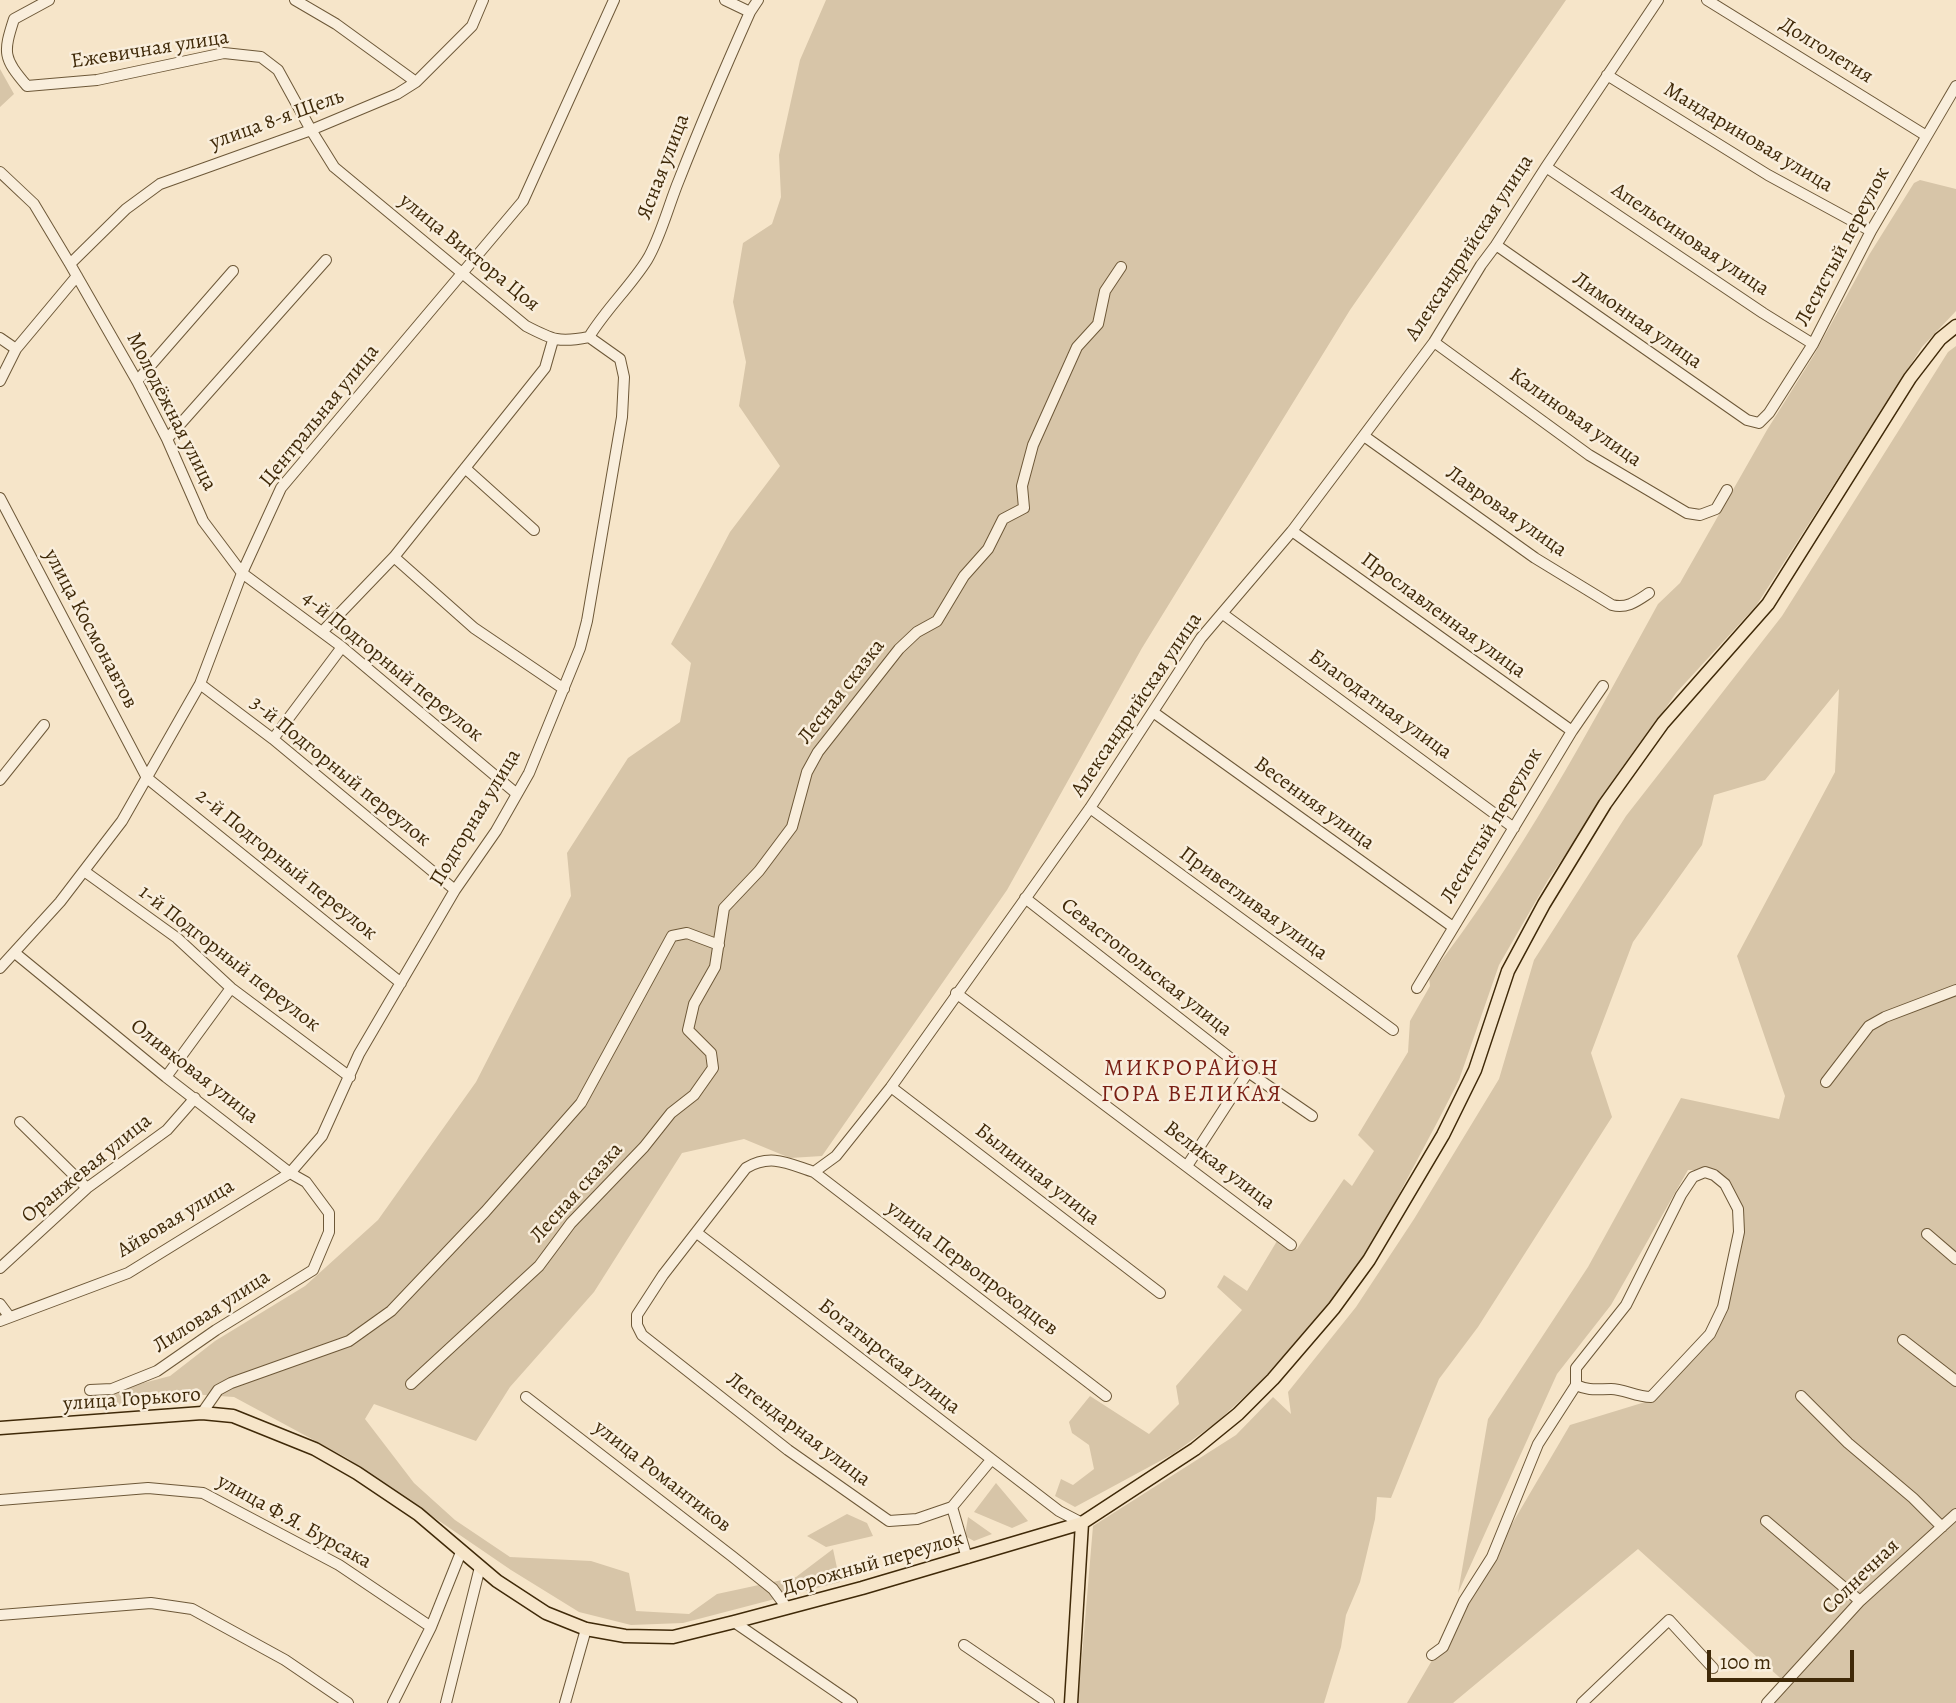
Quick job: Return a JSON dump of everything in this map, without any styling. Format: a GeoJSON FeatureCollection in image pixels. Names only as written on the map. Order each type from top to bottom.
{"type":"FeatureCollection","features":[{"type":"Feature","properties":{"kind":"main road","name":"Дорожный переулок"},"geometry":{"type":"LineString","coordinates":[[461,1552],[497,1581],[546,1613],[586,1629],[625,1636],[673,1637],[967,1558],[1082,1522],[1195,1448],[1238,1414],[1273,1379],[1369,1261],[1449,1124],[1475,1070],[1508,971],[1544,904],[1605,804],[1662,723],[1768,604],[1910,378],[1940,339],[1956,326]]}},
{"type":"Feature","properties":{"kind":"main road","name":"улица Горького"},"geometry":{"type":"LineString","coordinates":[[0,1428],[202,1413],[233,1416],[315,1449],[357,1473],[418,1514],[461,1552]]}},
{"type":"Feature","properties":{"kind":"main road"},"geometry":{"type":"LineString","coordinates":[[1071,1703],[1082,1522]]}},
{"type":"Feature","properties":{"kind":"street","name":"Ежевичная улица"},"geometry":{"type":"LineString","coordinates":[[49,0],[14,19],[6,44],[10,65],[27,86],[97,80],[224,53],[261,57],[278,70],[310,130]]}},
{"type":"Feature","properties":{"kind":"street"},"geometry":{"type":"LineString","coordinates":[[295,0],[335,23],[416,82]]}},
{"type":"Feature","properties":{"kind":"street","name":"улица 8-я Щель"},"geometry":{"type":"LineString","coordinates":[[71,264],[126,209],[160,184],[310,130],[397,94],[416,82],[472,26],[483,0]]}},
{"type":"Feature","properties":{"kind":"street","name":"Центральная улица"},"geometry":{"type":"LineString","coordinates":[[0,968],[84,871],[122,821],[200,684],[242,573],[281,488],[523,201],[614,0]]}},
{"type":"Feature","properties":{"kind":"street"},"geometry":{"type":"LineString","coordinates":[[725,0],[750,12]]}},
{"type":"Feature","properties":{"kind":"street","name":"Ясная улица"},"geometry":{"type":"LineString","coordinates":[[589,337],[602,315],[647,261],[700,127],[750,12],[758,0]]}},
{"type":"Feature","properties":{"kind":"street","name":"Александрийская улица"},"geometry":{"type":"LineString","coordinates":[[814,1172],[836,1156],[891,1087],[1090,808],[1201,638],[1292,531],[1434,342],[1481,265],[1658,0]]}},
{"type":"Feature","properties":{"kind":"street","name":"Долголетия"},"geometry":{"type":"LineString","coordinates":[[1707,0],[1925,135]]}},
{"type":"Feature","properties":{"kind":"street","name":"Мандариновая улица"},"geometry":{"type":"LineString","coordinates":[[1607,75],[1768,175],[1871,231]]}},
{"type":"Feature","properties":{"kind":"street","name":"Лесистый переулок"},"geometry":{"type":"LineString","coordinates":[[1759,423],[1769,413],[1813,344],[1871,231],[1956,86]]}},
{"type":"Feature","properties":{"kind":"street","name":"улица Виктора Цоя"},"geometry":{"type":"LineString","coordinates":[[310,130],[334,167],[526,326],[553,340]]}},
{"type":"Feature","properties":{"kind":"street","name":"Апельсиновая улица"},"geometry":{"type":"LineString","coordinates":[[1546,167],[1813,344]]}},
{"type":"Feature","properties":{"kind":"street","name":"Молодёжная улица"},"geometry":{"type":"LineString","coordinates":[[0,172],[34,204],[71,264],[167,439],[203,521],[242,573]]}},
{"type":"Feature","properties":{"kind":"street","name":"Лимонная улица"},"geometry":{"type":"LineString","coordinates":[[1496,245],[1737,413],[1759,423]]}},
{"type":"Feature","properties":{"kind":"street"},"geometry":{"type":"LineString","coordinates":[[167,439],[326,260]]}},
{"type":"Feature","properties":{"kind":"street","name":"Лесная сказка"},"geometry":{"type":"LineString","coordinates":[[411,1384],[539,1266],[571,1223],[644,1147],[671,1113],[694,1095],[713,1068],[711,1053],[688,1030],[694,1004],[715,967],[724,908],[759,871],[792,827],[807,772],[818,752],[899,649],[917,632],[937,621],[964,576],[988,549],[1003,520],[1024,508],[1022,486],[1033,445],[1077,347],[1098,324],[1105,291],[1121,267]]}},
{"type":"Feature","properties":{"kind":"street"},"geometry":{"type":"LineString","coordinates":[[137,381],[233,271]]}},
{"type":"Feature","properties":{"kind":"street"},"geometry":{"type":"LineString","coordinates":[[0,381],[16,349],[77,276]]}},
{"type":"Feature","properties":{"kind":"street"},"geometry":{"type":"LineString","coordinates":[[322,632],[394,557],[545,368],[553,340],[589,337]]}},
{"type":"Feature","properties":{"kind":"street","name":"Подгорная улица"},"geometry":{"type":"LineString","coordinates":[[290,1173],[322,1136],[359,1054],[455,890],[496,831],[529,773],[580,648],[622,417],[624,367],[620,359],[589,337]]}},
{"type":"Feature","properties":{"kind":"street"},"geometry":{"type":"LineString","coordinates":[[0,338],[16,349]]}},
{"type":"Feature","properties":{"kind":"street","name":"Калиновая улица"},"geometry":{"type":"LineString","coordinates":[[1434,342],[1589,455],[1687,513],[1700,515],[1716,509],[1727,490]]}},
{"type":"Feature","properties":{"kind":"street","name":"Лавровая улица"},"geometry":{"type":"LineString","coordinates":[[1364,436],[1535,558],[1612,605],[1631,605],[1649,593]]}},
{"type":"Feature","properties":{"kind":"street"},"geometry":{"type":"LineString","coordinates":[[465,468],[534,530]]}},
{"type":"Feature","properties":{"kind":"street","name":"улица Космонавтов"},"geometry":{"type":"LineString","coordinates":[[0,498],[147,778]]}},
{"type":"Feature","properties":{"kind":"street","name":"Прославленная улица"},"geometry":{"type":"LineString","coordinates":[[1292,531],[1572,731]]}},
{"type":"Feature","properties":{"kind":"street"},"geometry":{"type":"LineString","coordinates":[[394,557],[474,628],[564,690]]}},
{"type":"Feature","properties":{"kind":"street","name":"4-й Подгорный переулок"},"geometry":{"type":"LineString","coordinates":[[242,573],[322,632],[517,793]]}},
{"type":"Feature","properties":{"kind":"street","name":"Благодатная улица"},"geometry":{"type":"LineString","coordinates":[[1223,614],[1514,828]]}},
{"type":"Feature","properties":{"kind":"street"},"geometry":{"type":"LineString","coordinates":[[273,739],[342,648]]}},
{"type":"Feature","properties":{"kind":"street","name":"3-й Подгорный переулок"},"geometry":{"type":"LineString","coordinates":[[200,684],[273,739],[455,890]]}},
{"type":"Feature","properties":{"kind":"street","name":"Лесистый переулок"},"geometry":{"type":"LineString","coordinates":[[1416,988],[1572,731],[1603,686]]}},
{"type":"Feature","properties":{"kind":"street","name":"Весенняя улица"},"geometry":{"type":"LineString","coordinates":[[1153,712],[1453,927]]}},
{"type":"Feature","properties":{"kind":"street"},"geometry":{"type":"LineString","coordinates":[[0,780],[44,724]]}},
{"type":"Feature","properties":{"kind":"street","name":"2-й Подгорный переулок"},"geometry":{"type":"LineString","coordinates":[[147,778],[401,983]]}},
{"type":"Feature","properties":{"kind":"street","name":"Приветливая улица"},"geometry":{"type":"LineString","coordinates":[[1090,808],[1393,1030]]}},
{"type":"Feature","properties":{"kind":"street","name":"1-й Подгорный переулок"},"geometry":{"type":"LineString","coordinates":[[84,871],[177,938],[231,988],[350,1077]]}},
{"type":"Feature","properties":{"kind":"street","name":"Севастопольская улица"},"geometry":{"type":"LineString","coordinates":[[1025,898],[1248,1072],[1312,1116]]}},
{"type":"Feature","properties":{"kind":"street"},"geometry":{"type":"LineString","coordinates":[[202,1413],[218,1390],[349,1341],[391,1311],[485,1212],[582,1103],[672,936],[687,933],[719,945]]}},
{"type":"Feature","properties":{"kind":"street","name":"Оливковая улица"},"geometry":{"type":"LineString","coordinates":[[15,953],[166,1077],[290,1173],[306,1182],[329,1213],[329,1232]]}},
{"type":"Feature","properties":{"kind":"street"},"geometry":{"type":"LineString","coordinates":[[166,1077],[231,988]]}},
{"type":"Feature","properties":{"kind":"street"},"geometry":{"type":"LineString","coordinates":[[1826,1082],[1869,1026],[1885,1017],[1956,990]]}},
{"type":"Feature","properties":{"kind":"street","name":"Великая улица"},"geometry":{"type":"LineString","coordinates":[[956,993],[1291,1245]]}},
{"type":"Feature","properties":{"kind":"street"},"geometry":{"type":"LineString","coordinates":[[1187,1166],[1248,1072]]}},
{"type":"Feature","properties":{"kind":"street","name":"Былинная улица"},"geometry":{"type":"LineString","coordinates":[[891,1087],[1160,1293]]}},
{"type":"Feature","properties":{"kind":"street","name":"Оранжевая улица"},"geometry":{"type":"LineString","coordinates":[[0,1268],[87,1188],[167,1130],[195,1098]]}},
{"type":"Feature","properties":{"kind":"street"},"geometry":{"type":"LineString","coordinates":[[20,1122],[87,1188]]}},
{"type":"Feature","properties":{"kind":"street"},"geometry":{"type":"LineString","coordinates":[[697,1233],[746,1168],[759,1160],[773,1159],[814,1172]]}},
{"type":"Feature","properties":{"kind":"street","name":"улица Первопроходцев"},"geometry":{"type":"LineString","coordinates":[[814,1172],[1106,1396]]}},
{"type":"Feature","properties":{"kind":"street"},"geometry":{"type":"LineString","coordinates":[[1432,1655],[1443,1647],[1464,1601],[1492,1557],[1538,1444],[1568,1402],[1576,1385],[1576,1368],[1626,1305],[1693,1177],[1705,1172],[1714,1175],[1725,1184],[1738,1209],[1740,1232],[1723,1307],[1710,1335],[1651,1397],[1636,1397],[1613,1389],[1586,1390],[1576,1385]]}},
{"type":"Feature","properties":{"kind":"street","name":"Айвовая улица"},"geometry":{"type":"LineString","coordinates":[[4,1318],[128,1273],[290,1173]]}},
{"type":"Feature","properties":{"kind":"street","name":"Лиловая улица"},"geometry":{"type":"LineString","coordinates":[[90,1390],[112,1390],[157,1371],[216,1330],[304,1276],[313,1270],[329,1232]]}},
{"type":"Feature","properties":{"kind":"street","name":"Богатырская улица"},"geometry":{"type":"LineString","coordinates":[[697,1233],[991,1460],[1059,1511],[1082,1522]]}},
{"type":"Feature","properties":{"kind":"street","name":"Легендарная улица"},"geometry":{"type":"LineString","coordinates":[[697,1233],[663,1275],[637,1315],[637,1325],[642,1335],[788,1450],[890,1521],[917,1519],[952,1507]]}},
{"type":"Feature","properties":{"kind":"street"},"geometry":{"type":"LineString","coordinates":[[1927,1234],[1956,1259]]}},
{"type":"Feature","properties":{"kind":"street"},"geometry":{"type":"LineString","coordinates":[[0,1304],[4,1318]]}},
{"type":"Feature","properties":{"kind":"street"},"geometry":{"type":"LineString","coordinates":[[1903,1340],[1956,1381]]}},
{"type":"Feature","properties":{"kind":"street","name":"улица Романтиков"},"geometry":{"type":"LineString","coordinates":[[526,1396],[773,1589],[787,1608]]}},
{"type":"Feature","properties":{"kind":"street"},"geometry":{"type":"LineString","coordinates":[[1801,1396],[1848,1443],[1913,1498],[1942,1527]]}},
{"type":"Feature","properties":{"kind":"street"},"geometry":{"type":"LineString","coordinates":[[967,1558],[952,1507],[991,1460]]}},
{"type":"Feature","properties":{"kind":"street","name":"улица Ф.Я. Бурсака"},"geometry":{"type":"LineString","coordinates":[[0,1500],[148,1489],[203,1493],[339,1564],[431,1628]]}},
{"type":"Feature","properties":{"kind":"street","name":"Солнечная"},"geometry":{"type":"LineString","coordinates":[[1767,1703],[1860,1601],[1956,1514]]}},
{"type":"Feature","properties":{"kind":"street"},"geometry":{"type":"LineString","coordinates":[[1766,1521],[1860,1601]]}},
{"type":"Feature","properties":{"kind":"street"},"geometry":{"type":"LineString","coordinates":[[393,1703],[431,1628],[461,1552]]}},
{"type":"Feature","properties":{"kind":"street"},"geometry":{"type":"LineString","coordinates":[[446,1703],[480,1567]]}},
{"type":"Feature","properties":{"kind":"street"},"geometry":{"type":"LineString","coordinates":[[0,1615],[151,1603],[192,1609],[285,1660],[348,1703]]}},
{"type":"Feature","properties":{"kind":"street"},"geometry":{"type":"LineString","coordinates":[[1582,1703],[1669,1620],[1713,1668]]}},
{"type":"Feature","properties":{"kind":"street"},"geometry":{"type":"LineString","coordinates":[[734,1622],[852,1703]]}},
{"type":"Feature","properties":{"kind":"street"},"geometry":{"type":"LineString","coordinates":[[565,1703],[586,1629]]}},
{"type":"Feature","properties":{"kind":"street"},"geometry":{"type":"LineString","coordinates":[[964,1645],[1049,1703]]}},
{"type":"Feature","properties":{"kind":"shaded area"},"geometry":{"type":"Polygon","coordinates":[[[826,0],[1566,0],[1350,310],[1142,648],[1007,890],[822,1156],[790,1158],[744,1139],[682,1153],[594,1292],[510,1387],[476,1441],[374,1404],[365,1419],[414,1483],[455,1520],[510,1557],[591,1561],[629,1573],[636,1611],[689,1614],[717,1594],[796,1577],[833,1549],[840,1582],[683,1623],[631,1625],[579,1612],[511,1570],[347,1458],[234,1397],[190,1394],[78,1411],[75,1401],[170,1376],[215,1341],[305,1286],[378,1220],[476,1082],[571,896],[567,853],[628,758],[680,722],[691,663],[671,644],[730,532],[780,466],[739,406],[746,362],[733,302],[743,243],[772,224],[781,197],[779,155],[800,60],[826,0]]]}},
{"type":"Feature","properties":{"kind":"shaded area"},"geometry":{"type":"Polygon","coordinates":[[[0,69],[14,94],[0,107],[0,69]]]}},
{"type":"Feature","properties":{"kind":"shaded area"},"geometry":{"type":"Polygon","coordinates":[[[1920,180],[1956,189],[1956,311],[1922,347],[1756,606],[1676,693],[1548,880],[1499,965],[1459,1080],[1380,1230],[1340,1291],[1260,1382],[1217,1422],[1173,1454],[1075,1507],[1055,1496],[1061,1479],[1073,1485],[1094,1469],[1089,1445],[1072,1433],[1069,1422],[1090,1396],[1149,1434],[1179,1404],[1176,1386],[1242,1310],[1217,1287],[1224,1275],[1247,1291],[1277,1241],[1297,1249],[1344,1179],[1352,1186],[1374,1151],[1358,1135],[1408,1052],[1410,1021],[1430,986],[1429,977],[1523,842],[1579,748],[1658,604],[1680,583],[1767,430],[1814,355],[1869,255],[1914,183],[1920,180]]]}},
{"type":"Feature","properties":{"kind":"shaded area"},"geometry":{"type":"Polygon","coordinates":[[[1956,346],[1956,1703],[1773,1703],[1789,1686],[1638,1549],[1453,1703],[1407,1703],[1570,1425],[1655,1399],[1725,1309],[1736,1215],[1714,1170],[1688,1170],[1611,1305],[1557,1374],[1458,1593],[1488,1419],[1588,1267],[1681,1098],[1779,1119],[1785,1096],[1737,956],[1835,772],[1839,689],[1765,780],[1714,795],[1702,845],[1633,942],[1591,1053],[1612,1117],[1478,1327],[1439,1379],[1391,1498],[1377,1497],[1375,1519],[1360,1582],[1346,1615],[1341,1647],[1324,1703],[1078,1703],[1093,1526],[1236,1435],[1273,1397],[1291,1414],[1288,1392],[1356,1307],[1414,1219],[1499,1079],[1534,960],[1626,816],[1782,616],[1948,352],[1956,346]]]}},
{"type":"Feature","properties":{"kind":"shaded area"},"geometry":{"type":"Polygon","coordinates":[[[996,1483],[1028,1521],[1012,1528],[974,1512],[996,1483]]]}},
{"type":"Feature","properties":{"kind":"shaded area"},"geometry":{"type":"Polygon","coordinates":[[[847,1514],[867,1523],[873,1536],[826,1547],[807,1536],[847,1514]]]}},
{"type":"Feature","properties":{"kind":"shaded area"},"geometry":{"type":"Polygon","coordinates":[[[968,1517],[992,1534],[974,1541],[965,1536],[968,1517]]]}},
{"type":"Feature","properties":{"kind":"district","name":"МИКРОРАЙОН ГОРА ВЕЛИКАЯ"},"geometry":{"type":"Point","coordinates":[1192,1082]}}]}
